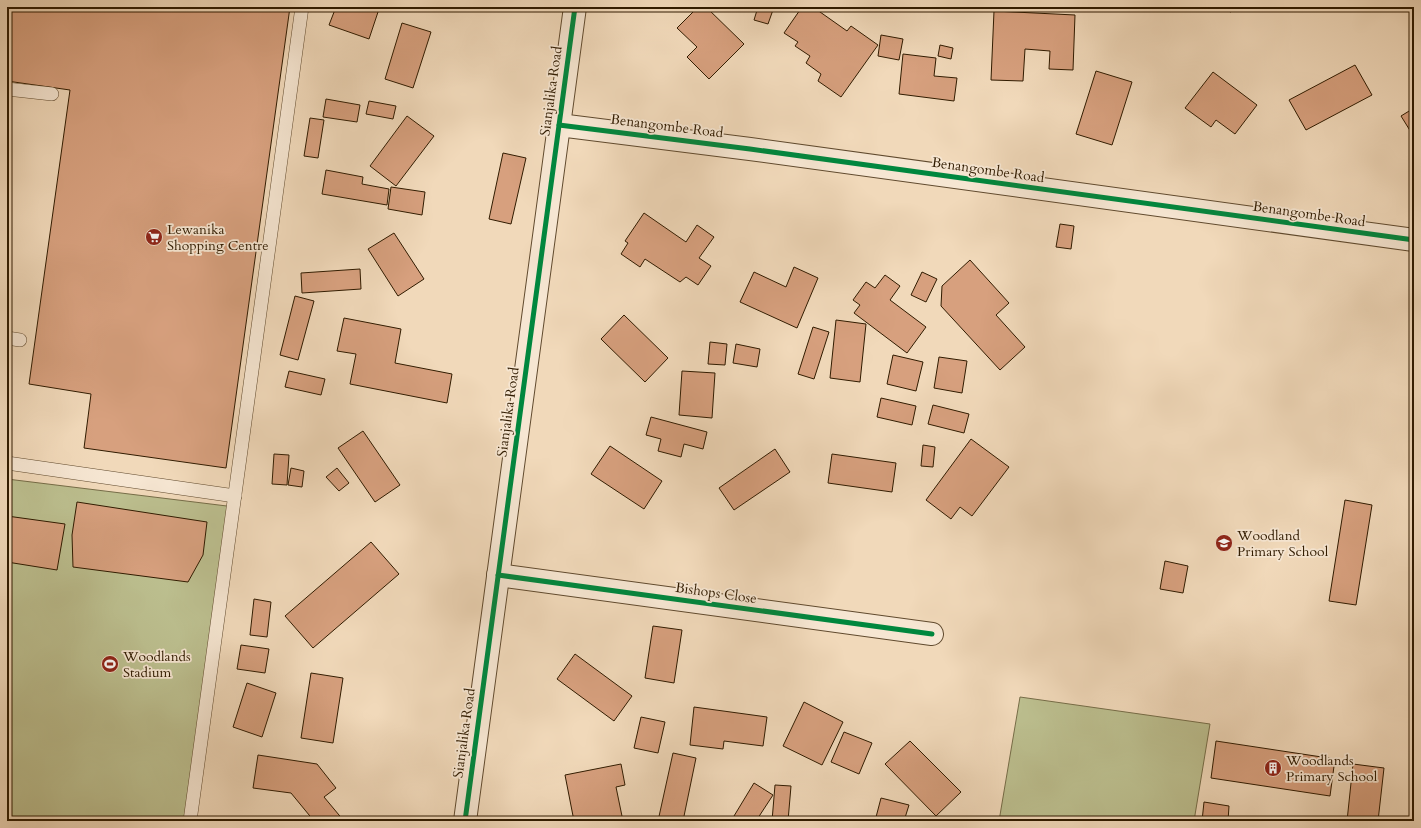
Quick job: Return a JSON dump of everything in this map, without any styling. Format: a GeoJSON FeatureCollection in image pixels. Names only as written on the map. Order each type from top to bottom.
{"type":"FeatureCollection","features":[{"type":"Feature","properties":{"kind":"street","name":"Sianjalika Road"},"geometry":{"type":"LineString","coordinates":[[465,821],[575,7]]}},
{"type":"Feature","properties":{"kind":"street","name":"Benangombe Road"},"geometry":{"type":"LineString","coordinates":[[559,125],[750,149],[1414,240]]}},
{"type":"Feature","properties":{"kind":"street","name":"Bishops Close"},"geometry":{"type":"LineString","coordinates":[[498,575],[932,634]]}},
{"type":"Feature","properties":{"kind":"lane"},"geometry":{"type":"LineString","coordinates":[[190,821],[302,7]]}},
{"type":"Feature","properties":{"kind":"lane"},"geometry":{"type":"LineString","coordinates":[[7,89],[52,94]]}},
{"type":"Feature","properties":{"kind":"lane"},"geometry":{"type":"LineString","coordinates":[[7,463],[235,496]]}},
{"type":"Feature","properties":{"kind":"green space","name":"Woodlands Stadium"},"geometry":{"type":"Polygon","coordinates":[[[7,479],[235,507],[191,821],[7,821],[7,479]]]}},
{"type":"Feature","properties":{"kind":"green space"},"geometry":{"type":"Polygon","coordinates":[[[1020,697],[1210,724],[1194,821],[999,821],[1020,697]]]}},
{"type":"Feature","properties":{"kind":"building","name":"Lewanika Shopping Centre"},"geometry":{"type":"Polygon","coordinates":[[[7,7],[290,7],[226,468],[84,448],[91,394],[29,384],[70,90],[7,81],[7,7]]]}},
{"type":"Feature","properties":{"kind":"building"},"geometry":{"type":"Polygon","coordinates":[[[336,7],[372,7],[379,9],[369,39],[329,25],[336,7]]]}},
{"type":"Feature","properties":{"kind":"building"},"geometry":{"type":"Polygon","coordinates":[[[698,7],[706,7],[744,44],[709,79],[687,57],[697,47],[677,28],[698,7]]]}},
{"type":"Feature","properties":{"kind":"building"},"geometry":{"type":"Polygon","coordinates":[[[758,7],[774,7],[768,24],[754,20],[758,7]]]}},
{"type":"Feature","properties":{"kind":"building"},"geometry":{"type":"Polygon","coordinates":[[[802,7],[813,7],[847,31],[851,26],[878,45],[841,97],[818,81],[821,74],[806,63],[810,56],[795,46],[798,42],[784,33],[802,7]]]}},
{"type":"Feature","properties":{"kind":"building"},"geometry":{"type":"Polygon","coordinates":[[[1215,7],[1233,7],[1231,12],[1215,7]]]}},
{"type":"Feature","properties":{"kind":"building"},"geometry":{"type":"Polygon","coordinates":[[[994,11],[1075,15],[1073,70],[1049,69],[1050,51],[1025,49],[1023,81],[991,80],[994,11]]]}},
{"type":"Feature","properties":{"kind":"building"},"geometry":{"type":"Polygon","coordinates":[[[402,23],[431,32],[413,88],[385,79],[402,23]]]}},
{"type":"Feature","properties":{"kind":"building"},"geometry":{"type":"Polygon","coordinates":[[[881,35],[903,39],[899,60],[878,56],[881,35]]]}},
{"type":"Feature","properties":{"kind":"building"},"geometry":{"type":"Polygon","coordinates":[[[940,45],[953,48],[951,59],[938,56],[940,45]]]}},
{"type":"Feature","properties":{"kind":"building"},"geometry":{"type":"Polygon","coordinates":[[[903,54],[936,58],[934,76],[957,78],[954,101],[899,94],[903,54]]]}},
{"type":"Feature","properties":{"kind":"building"},"geometry":{"type":"Polygon","coordinates":[[[1355,65],[1372,95],[1306,130],[1289,100],[1355,65]]]}},
{"type":"Feature","properties":{"kind":"building"},"geometry":{"type":"Polygon","coordinates":[[[1096,71],[1132,82],[1112,145],[1076,134],[1096,71]]]}},
{"type":"Feature","properties":{"kind":"building"},"geometry":{"type":"Polygon","coordinates":[[[1213,72],[1257,105],[1235,134],[1216,120],[1211,127],[1185,108],[1213,72]]]}},
{"type":"Feature","properties":{"kind":"building"},"geometry":{"type":"Polygon","coordinates":[[[326,99],[360,105],[357,122],[323,117],[326,99]]]}},
{"type":"Feature","properties":{"kind":"building"},"geometry":{"type":"Polygon","coordinates":[[[369,101],[396,106],[393,119],[366,114],[369,101]]]}},
{"type":"Feature","properties":{"kind":"building"},"geometry":{"type":"Polygon","coordinates":[[[1414,108],[1414,137],[1401,116],[1414,108]]]}},
{"type":"Feature","properties":{"kind":"building"},"geometry":{"type":"Polygon","coordinates":[[[407,116],[434,136],[396,186],[370,166],[407,116]]]}},
{"type":"Feature","properties":{"kind":"building"},"geometry":{"type":"Polygon","coordinates":[[[310,118],[324,120],[318,158],[304,156],[310,118]]]}},
{"type":"Feature","properties":{"kind":"building"},"geometry":{"type":"Polygon","coordinates":[[[503,153],[526,158],[511,224],[489,219],[503,153]]]}},
{"type":"Feature","properties":{"kind":"building"},"geometry":{"type":"Polygon","coordinates":[[[326,170],[363,177],[362,184],[389,189],[387,205],[322,194],[326,170]]]}},
{"type":"Feature","properties":{"kind":"building"},"geometry":{"type":"Polygon","coordinates":[[[391,187],[425,192],[422,215],[388,209],[391,187]]]}},
{"type":"Feature","properties":{"kind":"building"},"geometry":{"type":"Polygon","coordinates":[[[644,213],[686,242],[697,225],[714,237],[699,258],[711,266],[698,285],[686,277],[680,282],[645,259],[640,267],[621,254],[628,243],[625,241],[644,213]]]}},
{"type":"Feature","properties":{"kind":"building"},"geometry":{"type":"Polygon","coordinates":[[[1060,224],[1074,226],[1071,249],[1056,247],[1060,224]]]}},
{"type":"Feature","properties":{"kind":"building"},"geometry":{"type":"Polygon","coordinates":[[[394,233],[424,279],[398,296],[368,249],[394,233]]]}},
{"type":"Feature","properties":{"kind":"building"},"geometry":{"type":"Polygon","coordinates":[[[970,260],[1009,303],[996,315],[1025,347],[1000,370],[941,306],[942,286],[970,260]]]}},
{"type":"Feature","properties":{"kind":"building"},"geometry":{"type":"Polygon","coordinates":[[[794,267],[818,278],[797,328],[740,302],[754,272],[786,287],[794,267]]]}},
{"type":"Feature","properties":{"kind":"building"},"geometry":{"type":"Polygon","coordinates":[[[360,269],[361,289],[302,293],[301,273],[360,269]]]}},
{"type":"Feature","properties":{"kind":"building"},"geometry":{"type":"Polygon","coordinates":[[[922,272],[937,279],[926,302],[911,295],[922,272]]]}},
{"type":"Feature","properties":{"kind":"building"},"geometry":{"type":"Polygon","coordinates":[[[885,275],[900,286],[890,300],[926,327],[907,353],[854,313],[860,305],[853,300],[866,282],[875,288],[885,275]]]}},
{"type":"Feature","properties":{"kind":"building"},"geometry":{"type":"Polygon","coordinates":[[[295,296],[314,301],[298,360],[280,355],[295,296]]]}},
{"type":"Feature","properties":{"kind":"building"},"geometry":{"type":"Polygon","coordinates":[[[624,315],[668,358],[645,382],[601,339],[624,315]]]}},
{"type":"Feature","properties":{"kind":"building"},"geometry":{"type":"Polygon","coordinates":[[[344,318],[401,329],[395,363],[452,374],[447,403],[350,384],[356,354],[337,351],[344,318]]]}},
{"type":"Feature","properties":{"kind":"building"},"geometry":{"type":"Polygon","coordinates":[[[836,320],[866,324],[860,382],[830,378],[836,320]]]}},
{"type":"Feature","properties":{"kind":"building"},"geometry":{"type":"Polygon","coordinates":[[[813,327],[829,332],[814,379],[798,374],[813,327]]]}},
{"type":"Feature","properties":{"kind":"building"},"geometry":{"type":"Polygon","coordinates":[[[710,342],[727,344],[725,365],[708,364],[710,342]]]}},
{"type":"Feature","properties":{"kind":"building"},"geometry":{"type":"Polygon","coordinates":[[[736,344],[760,349],[757,367],[733,363],[736,344]]]}},
{"type":"Feature","properties":{"kind":"building"},"geometry":{"type":"Polygon","coordinates":[[[893,355],[923,362],[916,391],[887,384],[893,355]]]}},
{"type":"Feature","properties":{"kind":"building"},"geometry":{"type":"Polygon","coordinates":[[[939,357],[967,361],[962,393],[934,388],[939,357]]]}},
{"type":"Feature","properties":{"kind":"building"},"geometry":{"type":"Polygon","coordinates":[[[289,371],[325,379],[321,395],[285,387],[289,371]]]}},
{"type":"Feature","properties":{"kind":"building"},"geometry":{"type":"Polygon","coordinates":[[[682,371],[715,373],[712,418],[679,415],[682,371]]]}},
{"type":"Feature","properties":{"kind":"building"},"geometry":{"type":"Polygon","coordinates":[[[881,398],[916,406],[912,425],[877,417],[881,398]]]}},
{"type":"Feature","properties":{"kind":"building"},"geometry":{"type":"Polygon","coordinates":[[[933,405],[969,414],[964,433],[928,424],[933,405]]]}},
{"type":"Feature","properties":{"kind":"building"},"geometry":{"type":"Polygon","coordinates":[[[651,417],[707,432],[703,449],[684,444],[681,457],[658,451],[661,439],[646,435],[651,417]]]}},
{"type":"Feature","properties":{"kind":"building"},"geometry":{"type":"Polygon","coordinates":[[[363,431],[400,485],[375,502],[338,448],[363,431]]]}},
{"type":"Feature","properties":{"kind":"building"},"geometry":{"type":"Polygon","coordinates":[[[971,439],[1009,467],[972,516],[960,507],[951,519],[926,500],[971,439]]]}},
{"type":"Feature","properties":{"kind":"building"},"geometry":{"type":"Polygon","coordinates":[[[923,445],[935,447],[933,467],[921,466],[923,445]]]}},
{"type":"Feature","properties":{"kind":"building"},"geometry":{"type":"Polygon","coordinates":[[[610,446],[662,481],[644,509],[591,474],[610,446]]]}},
{"type":"Feature","properties":{"kind":"building"},"geometry":{"type":"Polygon","coordinates":[[[775,449],[790,472],[734,510],[719,488],[775,449]]]}},
{"type":"Feature","properties":{"kind":"building"},"geometry":{"type":"Polygon","coordinates":[[[274,454],[289,455],[287,485],[272,484],[274,454]]]}},
{"type":"Feature","properties":{"kind":"building"},"geometry":{"type":"Polygon","coordinates":[[[832,454],[896,463],[892,492],[828,483],[832,454]]]}},
{"type":"Feature","properties":{"kind":"building"},"geometry":{"type":"Polygon","coordinates":[[[291,468],[304,471],[302,487],[288,485],[291,468]]]}},
{"type":"Feature","properties":{"kind":"building"},"geometry":{"type":"Polygon","coordinates":[[[337,468],[349,483],[339,491],[326,477],[337,468]]]}},
{"type":"Feature","properties":{"kind":"building"},"geometry":{"type":"Polygon","coordinates":[[[1345,500],[1372,505],[1356,605],[1329,601],[1345,500]]]}},
{"type":"Feature","properties":{"kind":"building"},"geometry":{"type":"Polygon","coordinates":[[[77,502],[207,522],[203,555],[188,582],[73,567],[72,535],[77,502]]]}},
{"type":"Feature","properties":{"kind":"building"},"geometry":{"type":"Polygon","coordinates":[[[7,516],[65,524],[57,570],[7,562],[7,516]]]}},
{"type":"Feature","properties":{"kind":"building"},"geometry":{"type":"Polygon","coordinates":[[[371,542],[399,574],[313,648],[285,616],[371,542]]]}},
{"type":"Feature","properties":{"kind":"building"},"geometry":{"type":"Polygon","coordinates":[[[1165,561],[1188,566],[1183,593],[1160,589],[1165,561]]]}},
{"type":"Feature","properties":{"kind":"building"},"geometry":{"type":"Polygon","coordinates":[[[254,599],[271,602],[267,637],[250,635],[254,599]]]}},
{"type":"Feature","properties":{"kind":"building"},"geometry":{"type":"Polygon","coordinates":[[[653,626],[682,630],[674,683],[645,678],[653,626]]]}},
{"type":"Feature","properties":{"kind":"building"},"geometry":{"type":"Polygon","coordinates":[[[241,645],[269,649],[265,673],[237,669],[241,645]]]}},
{"type":"Feature","properties":{"kind":"building"},"geometry":{"type":"Polygon","coordinates":[[[575,654],[632,696],[614,721],[557,679],[575,654]]]}},
{"type":"Feature","properties":{"kind":"building"},"geometry":{"type":"Polygon","coordinates":[[[311,673],[343,678],[333,743],[301,738],[311,673]]]}},
{"type":"Feature","properties":{"kind":"building"},"geometry":{"type":"Polygon","coordinates":[[[247,683],[276,693],[262,737],[233,727],[247,683]]]}},
{"type":"Feature","properties":{"kind":"building"},"geometry":{"type":"Polygon","coordinates":[[[804,702],[843,722],[822,765],[783,746],[804,702]]]}},
{"type":"Feature","properties":{"kind":"building"},"geometry":{"type":"Polygon","coordinates":[[[694,707],[767,717],[763,746],[724,741],[723,749],[690,745],[694,707]]]}},
{"type":"Feature","properties":{"kind":"building"},"geometry":{"type":"Polygon","coordinates":[[[641,717],[665,722],[658,753],[634,748],[641,717]]]}},
{"type":"Feature","properties":{"kind":"building"},"geometry":{"type":"Polygon","coordinates":[[[844,732],[872,743],[859,774],[831,762],[844,732]]]}},
{"type":"Feature","properties":{"kind":"building"},"geometry":{"type":"Polygon","coordinates":[[[910,741],[961,792],[936,816],[885,764],[910,741]]]}},
{"type":"Feature","properties":{"kind":"building","name":"Woodlands Primary School"},"geometry":{"type":"Polygon","coordinates":[[[1216,741],[1335,759],[1330,796],[1211,778],[1216,741]]]}},
{"type":"Feature","properties":{"kind":"building"},"geometry":{"type":"Polygon","coordinates":[[[673,753],[696,758],[683,821],[658,821],[673,753]]]}},
{"type":"Feature","properties":{"kind":"building"},"geometry":{"type":"Polygon","coordinates":[[[258,755],[317,764],[336,788],[324,797],[344,821],[314,821],[291,793],[253,788],[258,755]]]}},
{"type":"Feature","properties":{"kind":"building"},"geometry":{"type":"Polygon","coordinates":[[[621,764],[625,785],[616,787],[623,821],[574,821],[565,775],[621,764]]]}},
{"type":"Feature","properties":{"kind":"building"},"geometry":{"type":"Polygon","coordinates":[[[1353,764],[1384,768],[1378,821],[1347,821],[1353,764]]]}},
{"type":"Feature","properties":{"kind":"building"},"geometry":{"type":"Polygon","coordinates":[[[754,783],[773,795],[756,821],[742,821],[734,816],[754,783]]]}},
{"type":"Feature","properties":{"kind":"building"},"geometry":{"type":"Polygon","coordinates":[[[775,785],[791,786],[788,821],[772,821],[775,785]]]}},
{"type":"Feature","properties":{"kind":"building"},"geometry":{"type":"Polygon","coordinates":[[[881,798],[909,805],[904,821],[875,821],[881,798]]]}},
{"type":"Feature","properties":{"kind":"building"},"geometry":{"type":"Polygon","coordinates":[[[1204,802],[1229,806],[1228,821],[1202,821],[1204,802]]]}},
{"type":"Feature","properties":{"kind":"cycle path"},"geometry":{"type":"LineString","coordinates":[[465,821],[575,7]]}},
{"type":"Feature","properties":{"kind":"cycle path"},"geometry":{"type":"LineString","coordinates":[[559,125],[750,149],[1414,240]]}},
{"type":"Feature","properties":{"kind":"cycle path"},"geometry":{"type":"LineString","coordinates":[[498,575],[932,634]]}},
{"type":"Feature","properties":{"kind":"place","name":"Lewanika Shopping Centre"},"geometry":{"type":"Point","coordinates":[154,237]}},
{"type":"Feature","properties":{"kind":"place","name":"Woodland Primary School"},"geometry":{"type":"Point","coordinates":[1224,543]}},
{"type":"Feature","properties":{"kind":"place","name":"Woodlands Stadium"},"geometry":{"type":"Point","coordinates":[110,664]}},
{"type":"Feature","properties":{"kind":"place","name":"Woodlands Primary School"},"geometry":{"type":"Point","coordinates":[1273,768]}}]}
